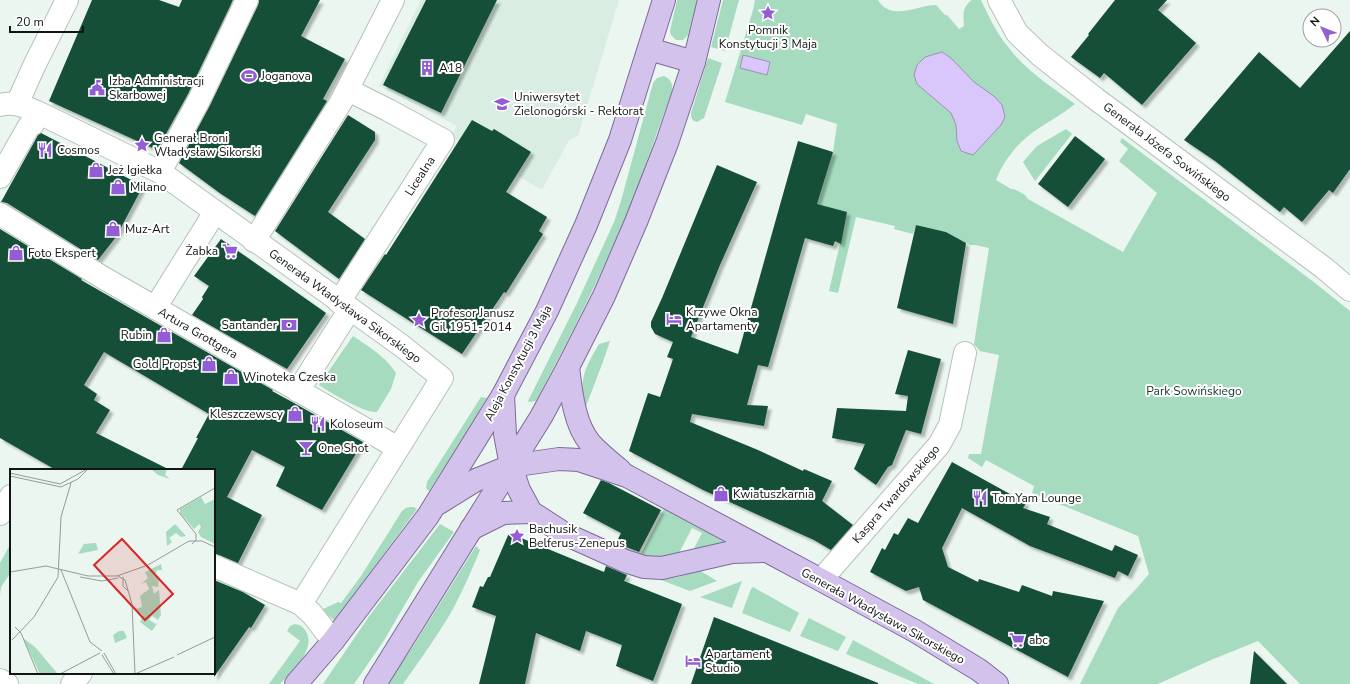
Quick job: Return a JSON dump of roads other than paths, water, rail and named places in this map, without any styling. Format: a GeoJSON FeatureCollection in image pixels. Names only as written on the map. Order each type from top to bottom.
{"type":"FeatureCollection","features":[{"type":"Feature","properties":{"kind":"main road","name":"Aleja Konstytucji 3 Maja"},"geometry":{"type":"LineString","coordinates":[[296,684],[333,642],[436,505],[503,395],[547,311],[586,225],[620,140],[664,0]]}},
{"type":"Feature","properties":{"kind":"main road"},"geometry":{"type":"LineString","coordinates":[[375,684],[541,417],[604,296],[636,222],[667,143],[694,62],[709,0]]}},
{"type":"Feature","properties":{"kind":"main road"},"geometry":{"type":"LineString","coordinates":[[648,49],[694,62]]}},
{"type":"Feature","properties":{"kind":"main road"},"geometry":{"type":"LineString","coordinates":[[568,367],[571,394],[580,423],[589,442],[627,476]]}},
{"type":"Feature","properties":{"kind":"main road","name":"Generała Władysława Sikorskiego"},"geometry":{"type":"LineString","coordinates":[[503,395],[505,434],[511,466],[519,490],[531,512],[566,534],[644,568],[662,568],[732,552],[766,551]]}},
{"type":"Feature","properties":{"kind":"main road","name":"Generała Władysława Sikorskiego"},"geometry":{"type":"LineString","coordinates":[[436,505],[476,480],[511,466],[559,459],[579,460],[627,476],[915,631],[979,670],[997,684]]}},
{"type":"Feature","properties":{"kind":"main road"},"geometry":{"type":"LineString","coordinates":[[471,529],[503,513],[531,512]]}},
{"type":"Feature","properties":{"kind":"street"},"geometry":{"type":"LineString","coordinates":[[9,105],[35,64],[67,0]]}},
{"type":"Feature","properties":{"kind":"street"},"geometry":{"type":"LineString","coordinates":[[160,172],[199,100],[247,0]]}},
{"type":"Feature","properties":{"kind":"street"},"geometry":{"type":"LineString","coordinates":[[254,241],[348,90],[393,0]]}},
{"type":"Feature","properties":{"kind":"street","name":"Generała Józefa Sowińskiego"},"geometry":{"type":"LineString","coordinates":[[999,0],[1017,33],[1040,55],[1096,99],[1324,268],[1350,290]]}},
{"type":"Feature","properties":{"kind":"street","name":"Licealna"},"geometry":{"type":"LineString","coordinates":[[298,391],[345,306],[443,140],[348,90]]}},
{"type":"Feature","properties":{"kind":"street","name":"Generała Władysława Sikorskiego"},"geometry":{"type":"LineString","coordinates":[[9,105],[37,112],[160,172],[402,346],[442,378],[301,604]]}},
{"type":"Feature","properties":{"kind":"street"},"geometry":{"type":"LineString","coordinates":[[0,177],[29,126],[33,124]]}},
{"type":"Feature","properties":{"kind":"street"},"geometry":{"type":"LineString","coordinates":[[157,309],[215,212]]}},
{"type":"Feature","properties":{"kind":"street","name":"Artura Grottgera"},"geometry":{"type":"LineString","coordinates":[[0,214],[102,278],[398,448]]}},
{"type":"Feature","properties":{"kind":"street","name":"Kaspra Twardowskiego"},"geometry":{"type":"LineString","coordinates":[[821,580],[939,445],[950,425],[965,353]]}},
{"type":"Feature","properties":{"kind":"street"},"geometry":{"type":"LineString","coordinates":[[0,514],[10,498]]}},
{"type":"Feature","properties":{"kind":"street"},"geometry":{"type":"LineString","coordinates":[[215,566],[301,604],[312,614],[333,642]]}},
{"type":"Feature","properties":{"kind":"street"},"geometry":{"type":"LineString","coordinates":[[72,684],[80,674]]}},
{"type":"Feature","properties":{"kind":"street"},"geometry":{"type":"LineString","coordinates":[[0,680],[7,684]]}},
{"type":"Feature","properties":{"kind":"place","name":"Pomnik Konstytucji 3 Maja"},"geometry":{"type":"Point","coordinates":[768,13]}},
{"type":"Feature","properties":{"kind":"place","name":"A18"},"geometry":{"type":"Point","coordinates":[427,68]}},
{"type":"Feature","properties":{"kind":"place","name":"Joganova"},"geometry":{"type":"Point","coordinates":[249,76]}},
{"type":"Feature","properties":{"kind":"place","name":"Izba Administracji Skarbowej"},"geometry":{"type":"Point","coordinates":[97,88]}},
{"type":"Feature","properties":{"kind":"place","name":"Uniwersytet Zielonogórski - Rektorat"},"geometry":{"type":"Point","coordinates":[502,104]}},
{"type":"Feature","properties":{"kind":"place","name":"Generał Broni Władysław Sikorski"},"geometry":{"type":"Point","coordinates":[142,145]}},
{"type":"Feature","properties":{"kind":"place","name":"Cosmos"},"geometry":{"type":"Point","coordinates":[45,150]}},
{"type":"Feature","properties":{"kind":"place","name":"Jeż Igiełka"},"geometry":{"type":"Point","coordinates":[96,170]}},
{"type":"Feature","properties":{"kind":"place","name":"Milano"},"geometry":{"type":"Point","coordinates":[118,187]}},
{"type":"Feature","properties":{"kind":"place","name":"Muz-Art"},"geometry":{"type":"Point","coordinates":[113,229]}},
{"type":"Feature","properties":{"kind":"place","name":"Żabka"},"geometry":{"type":"Point","coordinates":[230,251]}},
{"type":"Feature","properties":{"kind":"place","name":"Foto Ekspert"},"geometry":{"type":"Point","coordinates":[16,253]}},
{"type":"Feature","properties":{"kind":"place","name":"Krzywe Okna Apartamenty"},"geometry":{"type":"Point","coordinates":[674,319]}},
{"type":"Feature","properties":{"kind":"place","name":"Profesor Janusz Gil 1951-2014"},"geometry":{"type":"Point","coordinates":[419,320]}},
{"type":"Feature","properties":{"kind":"place","name":"Santander"},"geometry":{"type":"Point","coordinates":[289,325]}},
{"type":"Feature","properties":{"kind":"place","name":"Rubin"},"geometry":{"type":"Point","coordinates":[164,335]}},
{"type":"Feature","properties":{"kind":"place","name":"Gold Propst"},"geometry":{"type":"Point","coordinates":[209,364]}},
{"type":"Feature","properties":{"kind":"place","name":"Winoteka Czeska"},"geometry":{"type":"Point","coordinates":[231,377]}},
{"type":"Feature","properties":{"kind":"place","name":"Kleszczewscy"},"geometry":{"type":"Point","coordinates":[295,414]}},
{"type":"Feature","properties":{"kind":"place","name":"Koloseum"},"geometry":{"type":"Point","coordinates":[318,424]}},
{"type":"Feature","properties":{"kind":"place","name":"One Shot"},"geometry":{"type":"Point","coordinates":[306,448]}},
{"type":"Feature","properties":{"kind":"place","name":"Kwiatuszkarnia"},"geometry":{"type":"Point","coordinates":[721,494]}},
{"type":"Feature","properties":{"kind":"place","name":"TomYam Lounge"},"geometry":{"type":"Point","coordinates":[980,498]}},
{"type":"Feature","properties":{"kind":"place","name":"Bachusik Belferus-Zenepus"},"geometry":{"type":"Point","coordinates":[517,536]}},
{"type":"Feature","properties":{"kind":"place","name":"abc"},"geometry":{"type":"Point","coordinates":[1017,640]}},
{"type":"Feature","properties":{"kind":"place","name":"Apartament Studio"},"geometry":{"type":"Point","coordinates":[693,661]}},
{"type":"Feature","properties":{"kind":"park label","name":"Park Sowińskiego"},"geometry":{"type":"Point","coordinates":[1194,391]}}]}
